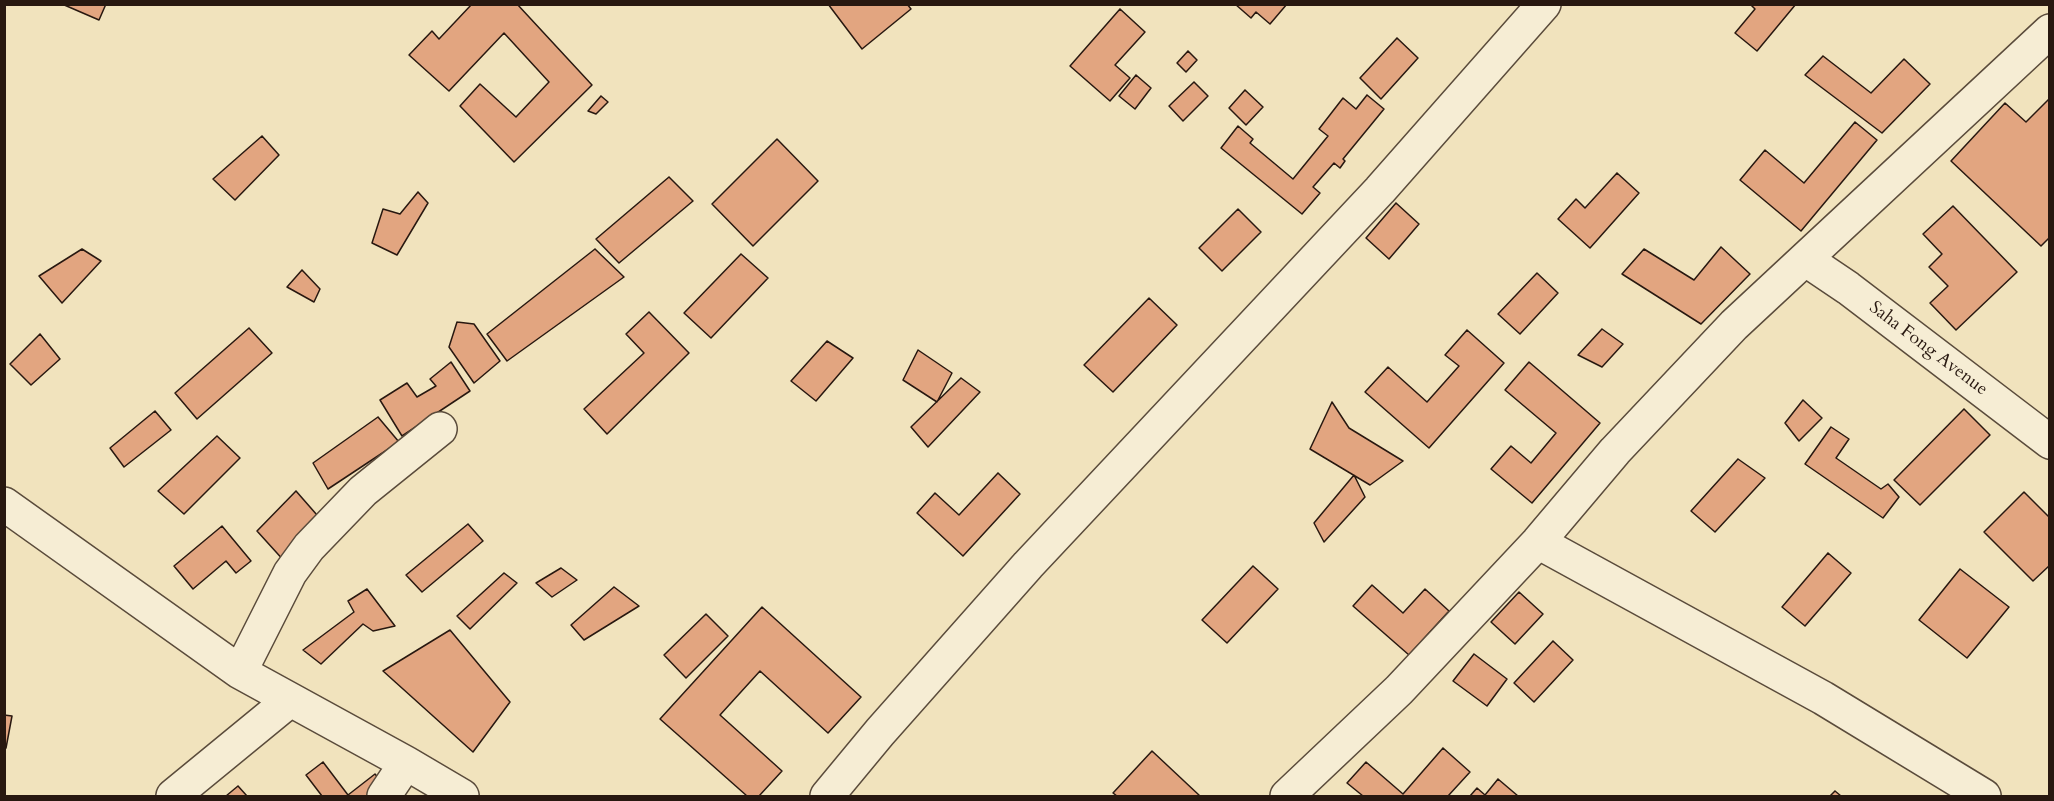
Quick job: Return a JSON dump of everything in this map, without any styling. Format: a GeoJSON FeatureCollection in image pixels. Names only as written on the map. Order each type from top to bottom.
{"type":"FeatureCollection","features":[{"type":"Feature","properties":{"kind":"street"},"geometry":{"type":"LineString","coordinates":[[827,796],[880,732],[1028,565],[1380,190],[1544,4]]}},
{"type":"Feature","properties":{"kind":"street"},"geometry":{"type":"LineString","coordinates":[[1287,796],[1399,690],[1538,542],[1615,451],[1734,325],[2049,31]]}},
{"type":"Feature","properties":{"kind":"street","name":"Saha Fong Avenue"},"geometry":{"type":"LineString","coordinates":[[1805,259],[1848,288],[2049,442]]}},
{"type":"Feature","properties":{"kind":"street"},"geometry":{"type":"LineString","coordinates":[[240,672],[290,573],[309,547],[357,496],[440,429]]}},
{"type":"Feature","properties":{"kind":"street"},"geometry":{"type":"LineString","coordinates":[[4,504],[240,672],[406,762],[462,796]]}},
{"type":"Feature","properties":{"kind":"street"},"geometry":{"type":"LineString","coordinates":[[1538,542],[1823,698],[1984,796]]}},
{"type":"Feature","properties":{"kind":"street"},"geometry":{"type":"LineString","coordinates":[[173,796],[290,700]]}},
{"type":"Feature","properties":{"kind":"street"},"geometry":{"type":"LineString","coordinates":[[384,796],[406,762]]}},
{"type":"Feature","properties":{"kind":"building"},"geometry":{"type":"Polygon","coordinates":[[[62,4],[106,4],[99,20],[62,4]]]}},
{"type":"Feature","properties":{"kind":"building"},"geometry":{"type":"Polygon","coordinates":[[[472,4],[517,4],[592,85],[514,162],[460,106],[480,84],[516,117],[549,82],[504,33],[449,91],[409,55],[432,31],[439,39],[472,4]]]}},
{"type":"Feature","properties":{"kind":"building"},"geometry":{"type":"Polygon","coordinates":[[[828,4],[907,4],[911,9],[862,49],[828,4]]]}},
{"type":"Feature","properties":{"kind":"building"},"geometry":{"type":"Polygon","coordinates":[[[1235,4],[1287,4],[1270,24],[1256,12],[1251,18],[1235,4]]]}},
{"type":"Feature","properties":{"kind":"building"},"geometry":{"type":"Polygon","coordinates":[[[1750,4],[1796,4],[1757,51],[1735,33],[1755,9],[1750,4]]]}},
{"type":"Feature","properties":{"kind":"building"},"geometry":{"type":"Polygon","coordinates":[[[1120,9],[1145,32],[1115,65],[1130,78],[1110,101],[1070,66],[1120,9]]]}},
{"type":"Feature","properties":{"kind":"building"},"geometry":{"type":"Polygon","coordinates":[[[1397,38],[1418,58],[1381,99],[1360,78],[1397,38]]]}},
{"type":"Feature","properties":{"kind":"building"},"geometry":{"type":"Polygon","coordinates":[[[1188,51],[1197,60],[1186,72],[1177,63],[1188,51]]]}},
{"type":"Feature","properties":{"kind":"building"},"geometry":{"type":"Polygon","coordinates":[[[1823,56],[1871,93],[1904,59],[1930,84],[1882,133],[1805,75],[1823,56]]]}},
{"type":"Feature","properties":{"kind":"building"},"geometry":{"type":"Polygon","coordinates":[[[1136,75],[1151,88],[1135,109],[1119,96],[1136,75]]]}},
{"type":"Feature","properties":{"kind":"building"},"geometry":{"type":"Polygon","coordinates":[[[1194,82],[1208,96],[1183,121],[1169,106],[1194,82]]]}},
{"type":"Feature","properties":{"kind":"building"},"geometry":{"type":"Polygon","coordinates":[[[1245,90],[1263,107],[1246,125],[1229,108],[1245,90]]]}},
{"type":"Feature","properties":{"kind":"building"},"geometry":{"type":"Polygon","coordinates":[[[1367,95],[1384,109],[1343,159],[1345,161],[1340,168],[1334,163],[1313,187],[1320,193],[1302,214],[1221,148],[1238,126],[1253,139],[1250,143],[1293,179],[1328,136],[1319,129],[1343,98],[1356,109],[1367,95]]]}},
{"type":"Feature","properties":{"kind":"building"},"geometry":{"type":"Polygon","coordinates":[[[601,96],[608,102],[596,114],[588,111],[601,96]]]}},
{"type":"Feature","properties":{"kind":"building"},"geometry":{"type":"Polygon","coordinates":[[[2050,98],[2050,237],[2041,246],[1951,161],[2005,103],[2026,122],[2050,98]]]}},
{"type":"Feature","properties":{"kind":"building"},"geometry":{"type":"Polygon","coordinates":[[[1855,122],[1877,140],[1801,231],[1740,180],[1765,150],[1804,183],[1855,122]]]}},
{"type":"Feature","properties":{"kind":"building"},"geometry":{"type":"Polygon","coordinates":[[[262,136],[279,155],[235,200],[213,179],[262,136]]]}},
{"type":"Feature","properties":{"kind":"building"},"geometry":{"type":"Polygon","coordinates":[[[777,139],[818,181],[753,246],[712,204],[777,139]]]}},
{"type":"Feature","properties":{"kind":"building"},"geometry":{"type":"Polygon","coordinates":[[[1617,173],[1639,193],[1590,248],[1558,219],[1576,199],[1585,208],[1617,173]]]}},
{"type":"Feature","properties":{"kind":"building"},"geometry":{"type":"Polygon","coordinates":[[[669,177],[693,201],[619,263],[596,239],[669,177]]]}},
{"type":"Feature","properties":{"kind":"building"},"geometry":{"type":"Polygon","coordinates":[[[418,192],[428,203],[397,255],[372,243],[383,209],[400,214],[418,192]]]}},
{"type":"Feature","properties":{"kind":"building"},"geometry":{"type":"Polygon","coordinates":[[[1396,203],[1419,224],[1389,259],[1366,238],[1396,203]]]}},
{"type":"Feature","properties":{"kind":"building"},"geometry":{"type":"Polygon","coordinates":[[[1953,206],[2017,272],[1956,330],[1930,303],[1948,286],[1929,267],[1942,254],[1923,234],[1953,206]]]}},
{"type":"Feature","properties":{"kind":"building"},"geometry":{"type":"Polygon","coordinates":[[[1238,209],[1261,232],[1222,271],[1199,248],[1238,209]]]}},
{"type":"Feature","properties":{"kind":"building"},"geometry":{"type":"Polygon","coordinates":[[[1721,247],[1750,274],[1701,324],[1622,274],[1644,249],[1694,280],[1721,247]]]}},
{"type":"Feature","properties":{"kind":"building"},"geometry":{"type":"Polygon","coordinates":[[[82,249],[101,261],[62,303],[39,276],[82,249]]]}},
{"type":"Feature","properties":{"kind":"building"},"geometry":{"type":"Polygon","coordinates":[[[595,249],[624,277],[507,361],[487,334],[595,249]]]}},
{"type":"Feature","properties":{"kind":"building"},"geometry":{"type":"Polygon","coordinates":[[[741,254],[768,278],[711,338],[684,313],[741,254]]]}},
{"type":"Feature","properties":{"kind":"building"},"geometry":{"type":"Polygon","coordinates":[[[302,270],[320,289],[314,302],[287,287],[302,270]]]}},
{"type":"Feature","properties":{"kind":"building"},"geometry":{"type":"Polygon","coordinates":[[[1537,273],[1558,293],[1520,334],[1498,314],[1537,273]]]}},
{"type":"Feature","properties":{"kind":"building"},"geometry":{"type":"Polygon","coordinates":[[[1149,298],[1177,325],[1113,392],[1084,365],[1149,298]]]}},
{"type":"Feature","properties":{"kind":"building"},"geometry":{"type":"Polygon","coordinates":[[[649,312],[689,353],[607,434],[584,409],[644,353],[626,334],[649,312]]]}},
{"type":"Feature","properties":{"kind":"building"},"geometry":{"type":"Polygon","coordinates":[[[457,322],[474,324],[500,361],[474,383],[449,347],[457,322]]]}},
{"type":"Feature","properties":{"kind":"building"},"geometry":{"type":"Polygon","coordinates":[[[249,328],[272,353],[197,419],[175,393],[249,328]]]}},
{"type":"Feature","properties":{"kind":"building"},"geometry":{"type":"Polygon","coordinates":[[[1602,329],[1623,344],[1602,367],[1578,355],[1602,329]]]}},
{"type":"Feature","properties":{"kind":"building"},"geometry":{"type":"Polygon","coordinates":[[[1467,330],[1504,363],[1429,448],[1365,392],[1388,367],[1427,402],[1459,366],[1445,355],[1467,330]]]}},
{"type":"Feature","properties":{"kind":"building"},"geometry":{"type":"Polygon","coordinates":[[[40,334],[60,359],[31,385],[10,364],[40,334]]]}},
{"type":"Feature","properties":{"kind":"building"},"geometry":{"type":"Polygon","coordinates":[[[827,341],[853,358],[816,401],[791,381],[827,341]]]}},
{"type":"Feature","properties":{"kind":"building"},"geometry":{"type":"Polygon","coordinates":[[[918,350],[952,373],[937,402],[903,380],[918,350]]]}},
{"type":"Feature","properties":{"kind":"building"},"geometry":{"type":"Polygon","coordinates":[[[451,362],[470,391],[402,436],[380,400],[407,383],[417,397],[436,386],[430,379],[451,362]]]}},
{"type":"Feature","properties":{"kind":"building"},"geometry":{"type":"Polygon","coordinates":[[[1529,362],[1600,423],[1532,503],[1491,469],[1511,446],[1531,463],[1556,433],[1505,390],[1529,362]]]}},
{"type":"Feature","properties":{"kind":"building"},"geometry":{"type":"Polygon","coordinates":[[[961,378],[980,392],[928,447],[911,427],[961,378]]]}},
{"type":"Feature","properties":{"kind":"building"},"geometry":{"type":"Polygon","coordinates":[[[1803,400],[1822,418],[1799,441],[1785,423],[1803,400]]]}},
{"type":"Feature","properties":{"kind":"building"},"geometry":{"type":"Polygon","coordinates":[[[1332,402],[1349,428],[1403,461],[1370,485],[1310,449],[1332,402]]]}},
{"type":"Feature","properties":{"kind":"building"},"geometry":{"type":"Polygon","coordinates":[[[1964,409],[1990,435],[1920,505],[1894,480],[1964,409]]]}},
{"type":"Feature","properties":{"kind":"building"},"geometry":{"type":"Polygon","coordinates":[[[155,411],[171,430],[124,467],[110,448],[155,411]]]}},
{"type":"Feature","properties":{"kind":"building"},"geometry":{"type":"Polygon","coordinates":[[[378,417],[399,442],[328,489],[313,463],[378,417]]]}},
{"type":"Feature","properties":{"kind":"building"},"geometry":{"type":"Polygon","coordinates":[[[1831,427],[1849,439],[1836,458],[1881,489],[1888,484],[1899,497],[1883,518],[1805,464],[1831,427]]]}},
{"type":"Feature","properties":{"kind":"building"},"geometry":{"type":"Polygon","coordinates":[[[217,436],[240,458],[184,514],[158,491],[217,436]]]}},
{"type":"Feature","properties":{"kind":"building"},"geometry":{"type":"Polygon","coordinates":[[[1738,459],[1765,478],[1715,532],[1691,511],[1738,459]]]}},
{"type":"Feature","properties":{"kind":"building"},"geometry":{"type":"Polygon","coordinates":[[[998,473],[1020,494],[963,556],[917,513],[935,493],[959,515],[998,473]]]}},
{"type":"Feature","properties":{"kind":"building"},"geometry":{"type":"Polygon","coordinates":[[[1354,475],[1365,497],[1324,542],[1314,523],[1354,475]]]}},
{"type":"Feature","properties":{"kind":"building"},"geometry":{"type":"Polygon","coordinates":[[[296,491],[324,523],[286,563],[257,531],[296,491]]]}},
{"type":"Feature","properties":{"kind":"building"},"geometry":{"type":"Polygon","coordinates":[[[2024,492],[2050,518],[2050,565],[2033,581],[1984,532],[2024,492]]]}},
{"type":"Feature","properties":{"kind":"building"},"geometry":{"type":"Polygon","coordinates":[[[468,524],[483,541],[422,592],[406,575],[468,524]]]}},
{"type":"Feature","properties":{"kind":"building"},"geometry":{"type":"Polygon","coordinates":[[[222,526],[251,561],[236,573],[226,561],[193,589],[174,566],[222,526]]]}},
{"type":"Feature","properties":{"kind":"building"},"geometry":{"type":"Polygon","coordinates":[[[1828,553],[1851,573],[1805,626],[1782,607],[1828,553]]]}},
{"type":"Feature","properties":{"kind":"building"},"geometry":{"type":"Polygon","coordinates":[[[1253,566],[1278,589],[1227,643],[1202,620],[1253,566]]]}},
{"type":"Feature","properties":{"kind":"building"},"geometry":{"type":"Polygon","coordinates":[[[561,568],[577,580],[552,597],[536,583],[561,568]]]}},
{"type":"Feature","properties":{"kind":"building"},"geometry":{"type":"Polygon","coordinates":[[[1960,569],[2009,607],[1967,658],[1919,620],[1960,569]]]}},
{"type":"Feature","properties":{"kind":"building"},"geometry":{"type":"Polygon","coordinates":[[[504,573],[517,583],[470,629],[457,616],[504,573]]]}},
{"type":"Feature","properties":{"kind":"building"},"geometry":{"type":"Polygon","coordinates":[[[1372,585],[1403,613],[1425,589],[1449,611],[1409,655],[1353,606],[1372,585]]]}},
{"type":"Feature","properties":{"kind":"building"},"geometry":{"type":"Polygon","coordinates":[[[614,587],[639,606],[584,640],[571,625],[614,587]]]}},
{"type":"Feature","properties":{"kind":"building"},"geometry":{"type":"Polygon","coordinates":[[[367,589],[395,626],[373,631],[363,624],[321,664],[303,650],[354,612],[348,601],[367,589]]]}},
{"type":"Feature","properties":{"kind":"building"},"geometry":{"type":"Polygon","coordinates":[[[1519,592],[1543,614],[1515,644],[1491,622],[1519,592]]]}},
{"type":"Feature","properties":{"kind":"building"},"geometry":{"type":"Polygon","coordinates":[[[762,607],[861,697],[828,733],[760,671],[720,715],[782,771],[759,796],[747,796],[660,719],[762,607]]]}},
{"type":"Feature","properties":{"kind":"building"},"geometry":{"type":"Polygon","coordinates":[[[706,614],[728,636],[686,678],[664,655],[706,614]]]}},
{"type":"Feature","properties":{"kind":"building"},"geometry":{"type":"Polygon","coordinates":[[[450,630],[510,702],[473,752],[383,671],[450,630]]]}},
{"type":"Feature","properties":{"kind":"building"},"geometry":{"type":"Polygon","coordinates":[[[1553,641],[1573,660],[1534,702],[1514,683],[1553,641]]]}},
{"type":"Feature","properties":{"kind":"building"},"geometry":{"type":"Polygon","coordinates":[[[1474,654],[1507,679],[1487,706],[1453,681],[1474,654]]]}},
{"type":"Feature","properties":{"kind":"building"},"geometry":{"type":"Polygon","coordinates":[[[4,715],[12,716],[6,748],[4,747],[4,715]]]}},
{"type":"Feature","properties":{"kind":"building"},"geometry":{"type":"Polygon","coordinates":[[[1443,748],[1470,772],[1448,796],[1363,796],[1347,783],[1366,762],[1403,794],[1443,748]]]}},
{"type":"Feature","properties":{"kind":"building"},"geometry":{"type":"Polygon","coordinates":[[[1152,751],[1200,796],[1117,796],[1113,793],[1152,751]]]}},
{"type":"Feature","properties":{"kind":"building"},"geometry":{"type":"Polygon","coordinates":[[[323,762],[348,795],[375,774],[385,786],[371,796],[322,796],[306,775],[323,762]]]}},
{"type":"Feature","properties":{"kind":"building"},"geometry":{"type":"Polygon","coordinates":[[[1498,779],[1518,796],[1470,796],[1477,788],[1485,795],[1498,779]]]}},
{"type":"Feature","properties":{"kind":"building"},"geometry":{"type":"Polygon","coordinates":[[[238,786],[247,796],[226,796],[238,786]]]}},
{"type":"Feature","properties":{"kind":"building"},"geometry":{"type":"Polygon","coordinates":[[[1835,791],[1841,796],[1830,796],[1835,791]]]}}]}
